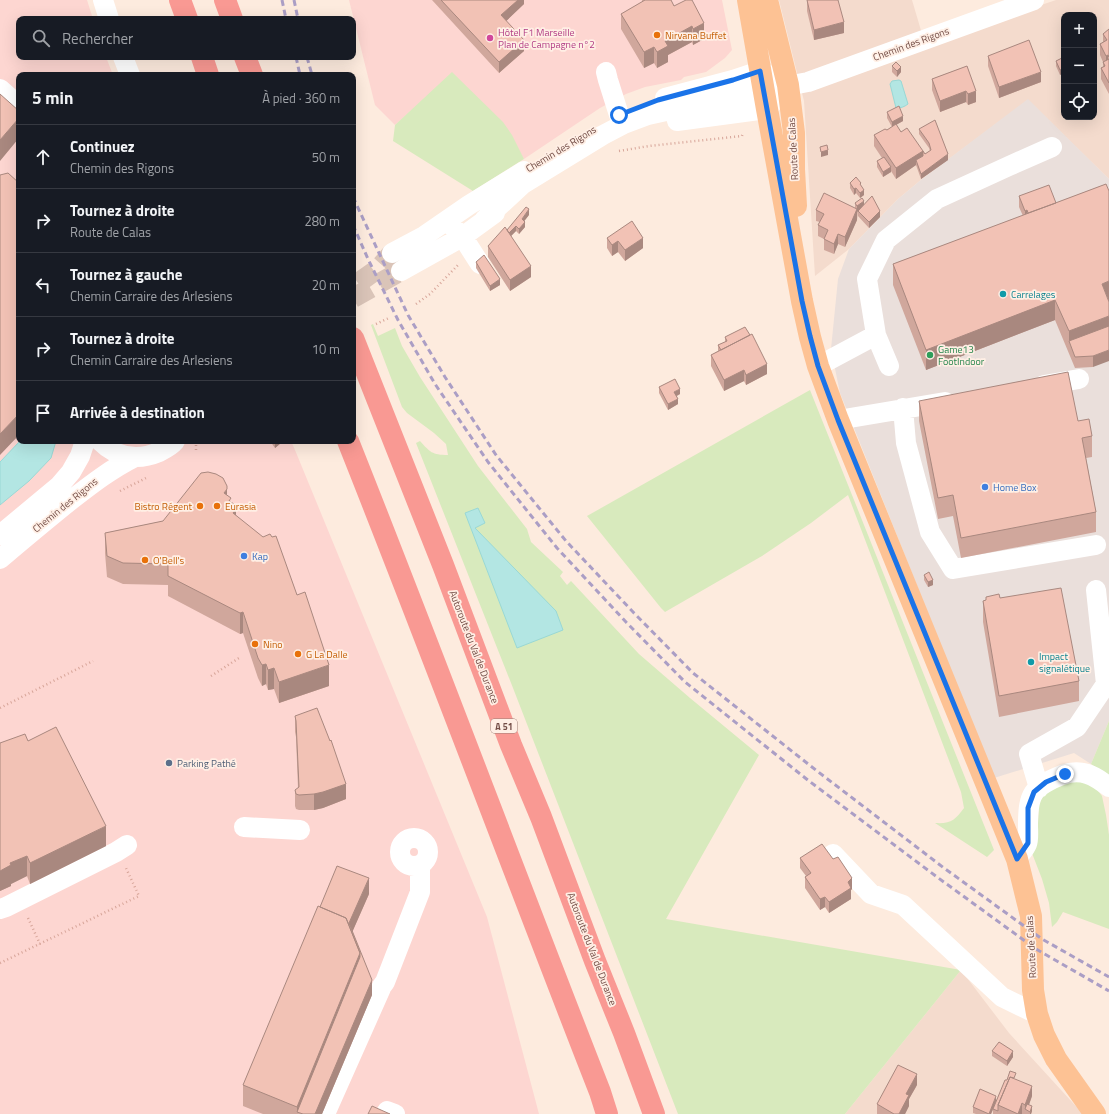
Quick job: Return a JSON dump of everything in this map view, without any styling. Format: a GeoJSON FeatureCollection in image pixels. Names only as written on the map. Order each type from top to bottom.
{"type":"FeatureCollection","features":[{"type":"Feature","properties":{"kind":"highway"},"geometry":{"type":"LineString","coordinates":[[180,0],[186,16]]}},
{"type":"Feature","properties":{"kind":"highway"},"geometry":{"type":"LineString","coordinates":[[225,0],[231,16]]}},
{"type":"Feature","properties":{"kind":"highway"},"geometry":{"type":"LineString","coordinates":[[203,60],[207,72]]}},
{"type":"Feature","properties":{"kind":"highway"},"geometry":{"type":"LineString","coordinates":[[246,60],[251,72]]}},
{"type":"Feature","properties":{"kind":"highway","name":"Autoroute du Val de Durance"},"geometry":{"type":"LineString","coordinates":[[356,346],[443,565],[511,745],[624,1032],[654,1114]]}},
{"type":"Feature","properties":{"kind":"highway"},"geometry":{"type":"LineString","coordinates":[[349,444],[600,1092],[607,1114]]}},
{"type":"Feature","properties":{"kind":"main road","name":"Route de Calas"},"geometry":{"type":"LineString","coordinates":[[748,0],[802,301],[818,366],[838,420],[1017,859],[1031,916],[1033,990],[1037,1014],[1044,1035],[1056,1059],[1096,1114]]}},
{"type":"Feature","properties":{"kind":"main road","name":"Route de Calas"},"geometry":{"type":"LineString","coordinates":[[766,0],[788,85],[794,133],[794,169],[802,301]]}},
{"type":"Feature","properties":{"kind":"street"},"geometry":{"type":"LineString","coordinates":[[103,0],[108,16]]}},
{"type":"Feature","properties":{"kind":"street","name":"Chemin des Rigons"},"geometry":{"type":"LineString","coordinates":[[788,85],[808,82],[1034,0]]}},
{"type":"Feature","properties":{"kind":"street"},"geometry":{"type":"LineString","coordinates":[[124,60],[129,72]]}},
{"type":"Feature","properties":{"kind":"street"},"geometry":{"type":"LineString","coordinates":[[606,72],[619,115]]}},
{"type":"Feature","properties":{"kind":"street","name":"Chemin des Rigons"},"geometry":{"type":"LineString","coordinates":[[392,253],[424,236],[445,221],[543,160],[619,115],[658,100],[733,80],[763,90]]}},
{"type":"Feature","properties":{"kind":"street"},"geometry":{"type":"LineString","coordinates":[[763,90],[788,85]]}},
{"type":"Feature","properties":{"kind":"street"},"geometry":{"type":"LineString","coordinates":[[763,90],[788,85]]}},
{"type":"Feature","properties":{"kind":"street"},"geometry":{"type":"LineString","coordinates":[[0,89],[16,103]]}},
{"type":"Feature","properties":{"kind":"street","name":"Chemin des Rigons"},"geometry":{"type":"LineString","coordinates":[[401,271],[471,250],[484,220],[523,184],[603,135],[624,124],[648,115],[763,90]]}},
{"type":"Feature","properties":{"kind":"street"},"geometry":{"type":"LineString","coordinates":[[889,366],[876,335],[867,279],[886,240],[937,199],[1052,147]]}},
{"type":"Feature","properties":{"kind":"street"},"geometry":{"type":"LineString","coordinates":[[445,221],[454,227],[471,250]]}},
{"type":"Feature","properties":{"kind":"street"},"geometry":{"type":"LineString","coordinates":[[818,366],[876,335]]}},
{"type":"Feature","properties":{"kind":"street"},"geometry":{"type":"LineString","coordinates":[[1026,388],[1079,379]]}},
{"type":"Feature","properties":{"kind":"street"},"geometry":{"type":"LineString","coordinates":[[838,420],[965,398]]}},
{"type":"Feature","properties":{"kind":"street"},"geometry":{"type":"LineString","coordinates":[[903,408],[906,443],[930,532],[953,569],[1096,545]]}},
{"type":"Feature","properties":{"kind":"street","name":"Chemin des Rigons"},"geometry":{"type":"LineString","coordinates":[[0,535],[59,486],[71,472],[80,456],[83,444]]}},
{"type":"Feature","properties":{"kind":"street"},"geometry":{"type":"LineString","coordinates":[[103,444],[107,448],[120,454],[135,457],[150,456],[173,444]]}},
{"type":"Feature","properties":{"kind":"street","name":"Chemin des Rigons"},"geometry":{"type":"LineString","coordinates":[[0,559],[94,481],[135,457]]}},
{"type":"Feature","properties":{"kind":"street"},"geometry":{"type":"LineString","coordinates":[[1039,788],[1029,754],[1077,727],[1106,684],[1096,590]]}},
{"type":"Feature","properties":{"kind":"street"},"geometry":{"type":"LineString","coordinates":[[1017,859],[1028,843],[1028,808],[1034,792],[1046,782],[1065,774],[1082,772],[1098,779],[1109,787]]}},
{"type":"Feature","properties":{"kind":"street"},"geometry":{"type":"LineString","coordinates":[[244,827],[300,830]]}},
{"type":"Feature","properties":{"kind":"street"},"geometry":{"type":"LineString","coordinates":[[0,909],[116,852],[127,845]]}},
{"type":"Feature","properties":{"kind":"street"},"geometry":{"type":"LineString","coordinates":[[833,854],[871,894],[903,905],[1002,997],[1037,1014]]}},
{"type":"Feature","properties":{"kind":"street"},"geometry":{"type":"LineString","coordinates":[[326,1114],[385,982],[418,899],[420,892],[420,865]]}},
{"type":"Feature","properties":{"kind":"path"},"geometry":{"type":"LineString","coordinates":[[618,151],[649,146],[742,136]]}},
{"type":"Feature","properties":{"kind":"path"},"geometry":{"type":"LineString","coordinates":[[416,304],[430,294],[471,250]]}},
{"type":"Feature","properties":{"kind":"path"},"geometry":{"type":"LineString","coordinates":[[376,324],[389,318]]}},
{"type":"Feature","properties":{"kind":"path"},"geometry":{"type":"LineString","coordinates":[[196,450],[197,444]]}},
{"type":"Feature","properties":{"kind":"path"},"geometry":{"type":"LineString","coordinates":[[211,676],[239,658]]}},
{"type":"Feature","properties":{"kind":"path"},"geometry":{"type":"LineString","coordinates":[[0,708],[93,661]]}},
{"type":"Feature","properties":{"kind":"path"},"geometry":{"type":"LineString","coordinates":[[30,923],[40,944]]}},
{"type":"Feature","properties":{"kind":"shaded area"},"geometry":{"type":"Polygon","coordinates":[[[0,0],[87,0],[92,16],[16,16],[16,60],[107,60],[112,72],[16,72],[16,444],[292,444],[487,917],[539,1114],[0,1114],[0,0]]]}},
{"type":"Feature","properties":{"kind":"shaded area"},"geometry":{"type":"Polygon","coordinates":[[[349,0],[722,0],[732,50],[725,58],[706,72],[684,77],[681,80],[645,87],[626,94],[600,108],[524,159],[506,130],[451,75],[395,125],[375,105],[356,28],[356,16],[353,16],[349,0]]]}},
{"type":"Feature","properties":{"kind":"shaded area"},"geometry":{"type":"Polygon","coordinates":[[[779,0],[912,0],[925,44],[1056,0],[1109,0],[1109,179],[1028,100],[922,179],[898,199],[849,249],[815,276],[804,101],[779,0]]]}},
{"type":"Feature","properties":{"kind":"shaded area"},"geometry":{"type":"Polygon","coordinates":[[[1028,99],[1109,179],[1109,721],[1091,764],[1074,753],[994,778],[840,393],[831,349],[838,279],[849,249],[898,199],[922,179],[1028,99]]]}},
{"type":"Feature","properties":{"kind":"shaded area"},"geometry":{"type":"Polygon","coordinates":[[[961,970],[1009,1033],[1083,1114],[845,1114],[961,970]]]}},
{"type":"Feature","properties":{"kind":"green space"},"geometry":{"type":"Polygon","coordinates":[[[452,72],[503,122],[512,135],[524,159],[473,191],[393,141],[395,125],[452,72]]]}},
{"type":"Feature","properties":{"kind":"green space"},"geometry":{"type":"Polygon","coordinates":[[[373,324],[378,336],[395,328],[402,346],[420,377],[478,466],[527,529],[531,542],[563,572],[560,576],[567,585],[571,581],[639,654],[759,755],[666,919],[961,970],[845,1114],[678,1114],[513,688],[416,443],[420,441],[432,452],[448,455],[446,444],[407,413],[402,407],[371,325],[373,324]]]}},
{"type":"Feature","properties":{"kind":"green space"},"geometry":{"type":"Polygon","coordinates":[[[810,390],[994,850],[987,857],[935,823],[949,822],[961,812],[964,808],[961,792],[848,495],[811,523],[762,556],[665,612],[587,516],[810,390]]]}},
{"type":"Feature","properties":{"kind":"green space"},"geometry":{"type":"Polygon","coordinates":[[[1109,721],[1109,776],[1091,764],[1109,721]]]}},
{"type":"Feature","properties":{"kind":"green space"},"geometry":{"type":"Polygon","coordinates":[[[1059,780],[1092,783],[1102,796],[1109,835],[1109,929],[1063,912],[1052,927],[1049,903],[1042,879],[1030,848],[1038,823],[1039,804],[1046,789],[1059,780]]]}},
{"type":"Feature","properties":{"kind":"water"},"geometry":{"type":"Polygon","coordinates":[[[892,81],[901,81],[908,104],[896,108],[890,84],[892,81]]]}},
{"type":"Feature","properties":{"kind":"water"},"geometry":{"type":"Polygon","coordinates":[[[17,444],[55,444],[51,458],[29,481],[0,505],[0,462],[17,444]]]}},
{"type":"Feature","properties":{"kind":"water"},"geometry":{"type":"Polygon","coordinates":[[[478,508],[485,523],[475,528],[556,611],[563,630],[517,648],[465,513],[478,508]]]}},
{"type":"Feature","properties":{"kind":"building","name":"Hôtel F1 Marseille Plan de Campagne n°2"},"geometry":{"type":"Polygon","coordinates":[[[441,0],[518,0],[501,15],[524,40],[499,62],[441,0]]]}},
{"type":"Feature","properties":{"kind":"building"},"geometry":{"type":"Polygon","coordinates":[[[645,0],[671,0],[674,6],[686,0],[692,0],[704,23],[693,29],[692,26],[665,41],[668,46],[657,52],[654,47],[644,52],[621,14],[645,0]]]}},
{"type":"Feature","properties":{"kind":"building"},"geometry":{"type":"Polygon","coordinates":[[[807,0],[838,0],[844,22],[814,30],[807,0]]]}},
{"type":"Feature","properties":{"kind":"building"},"geometry":{"type":"Polygon","coordinates":[[[1109,29],[1109,57],[1108,55],[1106,56],[1100,44],[1107,40],[1103,34],[1109,29]]]}},
{"type":"Feature","properties":{"kind":"building"},"geometry":{"type":"Polygon","coordinates":[[[1029,40],[1041,72],[999,87],[988,56],[1029,40]]]}},
{"type":"Feature","properties":{"kind":"building"},"geometry":{"type":"Polygon","coordinates":[[[1061,58],[1061,70],[1060,70],[1056,61],[1061,58]]]}},
{"type":"Feature","properties":{"kind":"building"},"geometry":{"type":"Polygon","coordinates":[[[1109,59],[1109,83],[1101,68],[1105,66],[1103,62],[1109,59]]]}},
{"type":"Feature","properties":{"kind":"building"},"geometry":{"type":"Polygon","coordinates":[[[896,62],[901,67],[897,71],[892,66],[896,62]]]}},
{"type":"Feature","properties":{"kind":"building"},"geometry":{"type":"Polygon","coordinates":[[[967,66],[976,91],[968,94],[966,91],[940,101],[932,79],[967,66]]]}},
{"type":"Feature","properties":{"kind":"building"},"geometry":{"type":"Polygon","coordinates":[[[0,94],[16,108],[16,121],[0,140],[0,94]]]}},
{"type":"Feature","properties":{"kind":"building"},"geometry":{"type":"Polygon","coordinates":[[[899,106],[903,116],[892,122],[887,112],[899,106]]]}},
{"type":"Feature","properties":{"kind":"building"},"geometry":{"type":"Polygon","coordinates":[[[935,120],[948,154],[921,174],[916,160],[923,156],[923,151],[925,154],[931,150],[929,143],[919,129],[935,120]]]}},
{"type":"Feature","properties":{"kind":"building"},"geometry":{"type":"Polygon","coordinates":[[[896,124],[901,132],[907,128],[923,151],[896,168],[874,135],[885,129],[887,130],[896,124]]]}},
{"type":"Feature","properties":{"kind":"building"},"geometry":{"type":"Polygon","coordinates":[[[827,145],[828,150],[821,152],[820,147],[827,145]]]}},
{"type":"Feature","properties":{"kind":"building"},"geometry":{"type":"Polygon","coordinates":[[[884,157],[891,167],[883,172],[877,161],[884,157]]]}},
{"type":"Feature","properties":{"kind":"building"},"geometry":{"type":"Polygon","coordinates":[[[8,173],[16,180],[16,417],[0,434],[0,175],[8,173]]]}},
{"type":"Feature","properties":{"kind":"building"},"geometry":{"type":"Polygon","coordinates":[[[856,177],[864,190],[860,193],[856,188],[854,189],[850,183],[856,177]]]}},
{"type":"Feature","properties":{"kind":"building","name":"Carrelages"},"geometry":{"type":"Polygon","coordinates":[[[1106,184],[1109,191],[1109,281],[1102,284],[1109,302],[1109,316],[1069,331],[1055,300],[926,350],[893,264],[1106,184]]]}},
{"type":"Feature","properties":{"kind":"building"},"geometry":{"type":"Polygon","coordinates":[[[1049,185],[1056,203],[1028,213],[1027,210],[1025,211],[1019,196],[1049,185]]]}},
{"type":"Feature","properties":{"kind":"building"},"geometry":{"type":"Polygon","coordinates":[[[824,193],[857,209],[845,237],[838,234],[834,244],[824,239],[828,230],[818,225],[824,214],[816,210],[824,193]]]}},
{"type":"Feature","properties":{"kind":"building"},"geometry":{"type":"Polygon","coordinates":[[[872,196],[880,211],[869,222],[858,211],[872,196]]]}},
{"type":"Feature","properties":{"kind":"building"},"geometry":{"type":"Polygon","coordinates":[[[862,198],[864,201],[857,206],[855,203],[862,198]]]}},
{"type":"Feature","properties":{"kind":"building"},"geometry":{"type":"Polygon","coordinates":[[[526,207],[529,209],[522,219],[525,222],[519,229],[516,226],[509,233],[507,230],[526,207]]]}},
{"type":"Feature","properties":{"kind":"building"},"geometry":{"type":"Polygon","coordinates":[[[632,221],[643,238],[625,250],[618,241],[612,245],[607,238],[632,221]]]}},
{"type":"Feature","properties":{"kind":"building"},"geometry":{"type":"Polygon","coordinates":[[[505,227],[531,266],[510,280],[488,246],[505,227]]]}},
{"type":"Feature","properties":{"kind":"building"},"geometry":{"type":"Polygon","coordinates":[[[484,255],[500,279],[490,286],[476,262],[484,255]]]}},
{"type":"Feature","properties":{"kind":"building"},"geometry":{"type":"Polygon","coordinates":[[[1109,326],[1109,350],[1093,356],[1075,357],[1069,341],[1109,326]]]}},
{"type":"Feature","properties":{"kind":"building"},"geometry":{"type":"Polygon","coordinates":[[[745,327],[750,335],[721,350],[718,345],[727,341],[725,337],[745,327]]]}},
{"type":"Feature","properties":{"kind":"building"},"geometry":{"type":"Polygon","coordinates":[[[752,334],[767,364],[746,375],[744,370],[724,380],[711,355],[752,334]]]}},
{"type":"Feature","properties":{"kind":"building"},"geometry":{"type":"Polygon","coordinates":[[[1068,372],[1078,421],[1089,419],[1092,436],[1082,438],[1096,512],[961,538],[953,495],[938,498],[919,401],[1068,372]]]}},
{"type":"Feature","properties":{"kind":"building"},"geometry":{"type":"Polygon","coordinates":[[[675,379],[680,389],[674,392],[678,399],[668,404],[659,387],[675,379]]]}},
{"type":"Feature","properties":{"kind":"building"},"geometry":{"type":"Polygon","coordinates":[[[208,472],[223,478],[227,486],[224,493],[231,498],[229,501],[234,504],[236,509],[233,513],[263,537],[270,534],[272,537],[276,536],[297,595],[305,592],[329,665],[279,682],[274,668],[268,670],[266,664],[262,665],[258,658],[243,612],[240,613],[168,576],[168,564],[123,563],[107,556],[105,533],[163,521],[201,473],[208,472]]]}},
{"type":"Feature","properties":{"kind":"building"},"geometry":{"type":"Polygon","coordinates":[[[929,572],[933,580],[928,582],[924,575],[929,572]]]}},
{"type":"Feature","properties":{"kind":"building","name":"Impact signalétique"},"geometry":{"type":"Polygon","coordinates":[[[1061,588],[1079,681],[999,696],[983,601],[986,600],[986,597],[999,594],[1000,598],[1061,588]]]}},
{"type":"Feature","properties":{"kind":"building"},"geometry":{"type":"Polygon","coordinates":[[[317,708],[330,741],[331,740],[346,784],[323,792],[299,795],[296,794],[295,790],[299,787],[295,716],[317,708]]]}},
{"type":"Feature","properties":{"kind":"building"},"geometry":{"type":"Polygon","coordinates":[[[56,727],[106,826],[30,863],[27,856],[10,863],[11,865],[0,871],[0,743],[25,734],[28,741],[56,727]]]}},
{"type":"Feature","properties":{"kind":"building"},"geometry":{"type":"Polygon","coordinates":[[[822,844],[833,859],[838,857],[852,878],[848,882],[851,888],[829,902],[825,897],[820,899],[805,877],[811,873],[800,858],[822,844]]]}},
{"type":"Feature","properties":{"kind":"building"},"geometry":{"type":"Polygon","coordinates":[[[337,866],[369,878],[349,923],[372,980],[315,1114],[303,1114],[297,1112],[360,957],[360,953],[346,918],[320,907],[337,866]]]}},
{"type":"Feature","properties":{"kind":"building"},"geometry":{"type":"Polygon","coordinates":[[[318,906],[346,918],[360,953],[297,1107],[243,1085],[318,906]]]}},
{"type":"Feature","properties":{"kind":"building"},"geometry":{"type":"Polygon","coordinates":[[[999,1042],[1013,1051],[1007,1061],[992,1051],[999,1042]]]}},
{"type":"Feature","properties":{"kind":"building"},"geometry":{"type":"Polygon","coordinates":[[[898,1065],[917,1074],[906,1094],[909,1095],[899,1114],[894,1114],[877,1104],[898,1065]]]}},
{"type":"Feature","properties":{"kind":"building"},"geometry":{"type":"Polygon","coordinates":[[[1010,1071],[1016,1073],[1014,1078],[1010,1077],[998,1105],[998,1111],[993,1109],[1010,1071]]]}},
{"type":"Feature","properties":{"kind":"building"},"geometry":{"type":"Polygon","coordinates":[[[1010,1077],[1032,1086],[1025,1105],[1022,1103],[1018,1114],[998,1105],[1010,1077]]]}},
{"type":"Feature","properties":{"kind":"building"},"geometry":{"type":"Polygon","coordinates":[[[980,1089],[996,1096],[989,1114],[973,1107],[980,1089]]]}},
{"type":"Feature","properties":{"kind":"building"},"geometry":{"type":"Polygon","coordinates":[[[1027,1104],[1032,1106],[1030,1112],[1025,1109],[1027,1104]]]}},
{"type":"Feature","properties":{"kind":"building"},"geometry":{"type":"Polygon","coordinates":[[[372,1106],[390,1114],[368,1114],[372,1106]]]}},
{"type":"Feature","properties":{"kind":"tunnel"},"geometry":{"type":"LineString","coordinates":[[358,283],[379,268],[392,253]]}},
{"type":"Feature","properties":{"kind":"tunnel"},"geometry":{"type":"LineString","coordinates":[[356,296],[401,271]]}},
{"type":"Feature","properties":{"kind":"railway"},"geometry":{"type":"LineString","coordinates":[[282,0],[285,16]]}},
{"type":"Feature","properties":{"kind":"railway"},"geometry":{"type":"LineString","coordinates":[[294,0],[297,16]]}},
{"type":"Feature","properties":{"kind":"railway"},"geometry":{"type":"LineString","coordinates":[[297,60],[299,72]]}},
{"type":"Feature","properties":{"kind":"railway"},"geometry":{"type":"LineString","coordinates":[[308,60],[311,72]]}},
{"type":"Feature","properties":{"kind":"railway"},"geometry":{"type":"LineString","coordinates":[[356,203],[408,315],[445,377],[496,455],[566,541],[634,613],[693,673],[817,771],[944,868],[1042,939],[1109,977]]}},
{"type":"Feature","properties":{"kind":"railway"},"geometry":{"type":"LineString","coordinates":[[356,232],[398,320],[435,384],[488,462],[557,548],[626,622],[685,682],[809,781],[937,877],[1036,949],[1109,991]]}},
{"type":"Feature","properties":{"kind":"place","name":"Nirvana Buffet"},"geometry":{"type":"Point","coordinates":[657,35]}},
{"type":"Feature","properties":{"kind":"place","name":"Hôtel F1 Marseille Plan de Campagne n°2"},"geometry":{"type":"Point","coordinates":[490,38]}},
{"type":"Feature","properties":{"kind":"place","name":"Carrelages"},"geometry":{"type":"Point","coordinates":[1003,294]}},
{"type":"Feature","properties":{"kind":"place","name":"Game13 FootIndoor"},"geometry":{"type":"Point","coordinates":[930,355]}},
{"type":"Feature","properties":{"kind":"place","name":"Home Box"},"geometry":{"type":"Point","coordinates":[985,487]}},
{"type":"Feature","properties":{"kind":"place","name":"Bistro Régent"},"geometry":{"type":"Point","coordinates":[200,506]}},
{"type":"Feature","properties":{"kind":"place","name":"Eurasia"},"geometry":{"type":"Point","coordinates":[217,506]}},
{"type":"Feature","properties":{"kind":"place","name":"Kap"},"geometry":{"type":"Point","coordinates":[244,556]}},
{"type":"Feature","properties":{"kind":"place","name":"O'Bell's"},"geometry":{"type":"Point","coordinates":[145,560]}},
{"type":"Feature","properties":{"kind":"place","name":"Nino"},"geometry":{"type":"Point","coordinates":[255,644]}},
{"type":"Feature","properties":{"kind":"place","name":"G La Dalle"},"geometry":{"type":"Point","coordinates":[298,654]}},
{"type":"Feature","properties":{"kind":"place","name":"Impact signalétique"},"geometry":{"type":"Point","coordinates":[1031,662]}},
{"type":"Feature","properties":{"kind":"place","name":"Parking Pathé"},"geometry":{"type":"Point","coordinates":[169,763]}},
{"type":"Feature","properties":{"kind":"route"},"geometry":{"type":"LineString","coordinates":[[619,115],[658,100],[733,80],[760,71],[802,301],[818,366],[838,420],[1017,859],[1028,843],[1028,808],[1034,792],[1046,782],[1065,774]]}}]}
